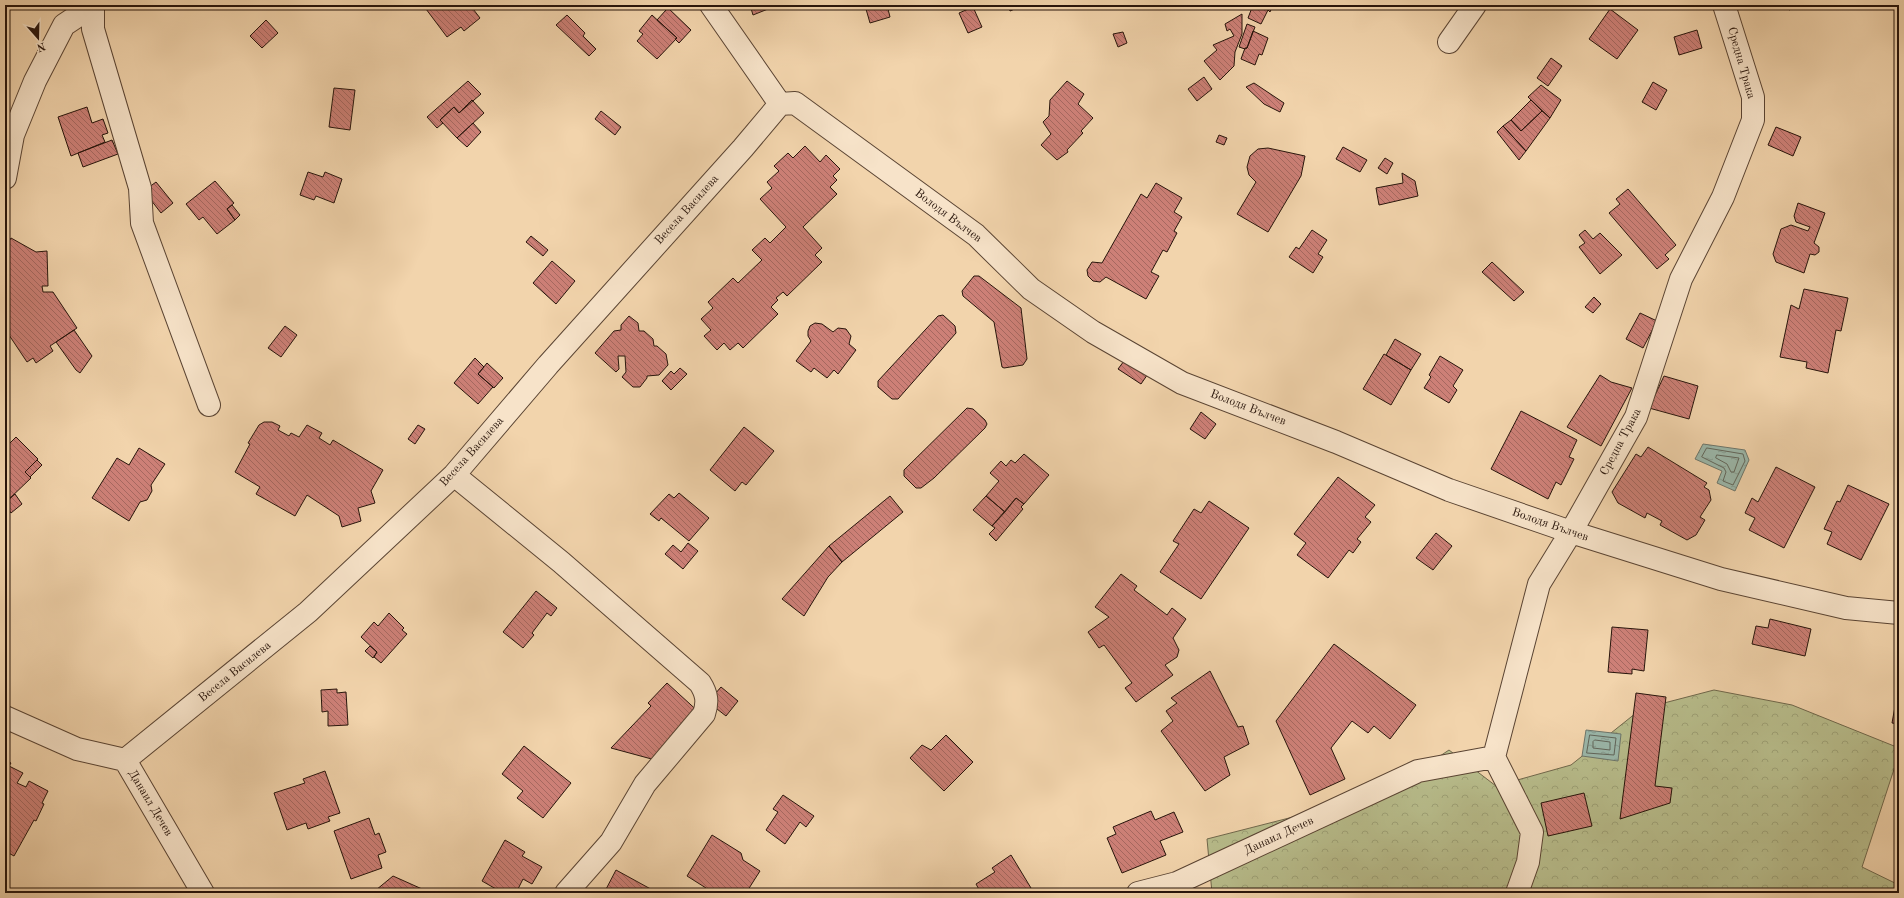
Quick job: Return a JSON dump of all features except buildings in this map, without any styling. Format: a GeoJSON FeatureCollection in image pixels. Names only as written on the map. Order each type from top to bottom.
{"type":"FeatureCollection","features":[{"type":"Feature","properties":{"kind":"street"},"geometry":{"type":"LineString","coordinates":[[711,5],[780,104]]}},
{"type":"Feature","properties":{"kind":"street"},"geometry":{"type":"LineString","coordinates":[[1449,42],[1475,5]]}},
{"type":"Feature","properties":{"kind":"street","name":"Средна Трака"},"geometry":{"type":"LineString","coordinates":[[1494,756],[1539,584],[1571,532],[1636,417],[1681,279],[1723,197],[1753,120],[1753,96],[1724,5]]}},
{"type":"Feature","properties":{"kind":"street"},"geometry":{"type":"LineString","coordinates":[[5,178],[13,135],[35,81],[64,25],[93,6]]}},
{"type":"Feature","properties":{"kind":"street"},"geometry":{"type":"LineString","coordinates":[[93,6],[93,28],[140,188],[142,223],[208,405]]}},
{"type":"Feature","properties":{"kind":"street","name":"Володя Вълчев"},"geometry":{"type":"LineString","coordinates":[[780,104],[795,103],[976,235],[1031,290],[1094,332],[1182,383],[1336,442],[1448,490],[1571,532],[1721,579],[1846,608],[1899,612]]}},
{"type":"Feature","properties":{"kind":"street","name":"Весела Василева"},"geometry":{"type":"LineString","coordinates":[[125,760],[308,612],[454,475],[548,366],[743,148],[780,104]]}},
{"type":"Feature","properties":{"kind":"street"},"geometry":{"type":"LineString","coordinates":[[454,475],[561,562],[700,683],[706,697],[704,714],[645,784],[611,842],[566,893]]}},
{"type":"Feature","properties":{"kind":"street","name":"Данаил Дечев"},"geometry":{"type":"LineString","coordinates":[[5,717],[77,749],[125,760],[203,893]]}},
{"type":"Feature","properties":{"kind":"street"},"geometry":{"type":"LineString","coordinates":[[1494,756],[1532,832],[1528,862],[1517,893]]}},
{"type":"Feature","properties":{"kind":"street","name":"Данаил Дечев"},"geometry":{"type":"LineString","coordinates":[[1138,893],[1177,883],[1418,771],[1494,756]]}},
{"type":"Feature","properties":{"kind":"green space"},"geometry":{"type":"Polygon","coordinates":[[[1714,690],[1792,705],[1899,748],[1899,754],[1862,867],[1899,885],[1899,893],[1212,893],[1207,839],[1383,794],[1449,750],[1496,786],[1571,765],[1641,709],[1714,690]]]}},
{"type":"Feature","properties":{"kind":"water"},"geometry":{"type":"Polygon","coordinates":[[[1703,444],[1745,450],[1749,460],[1735,491],[1717,483],[1722,471],[1695,459],[1703,444]]]}},
{"type":"Feature","properties":{"kind":"water"},"geometry":{"type":"Polygon","coordinates":[[[1586,730],[1621,734],[1618,761],[1582,756],[1586,730]]]}}]}
